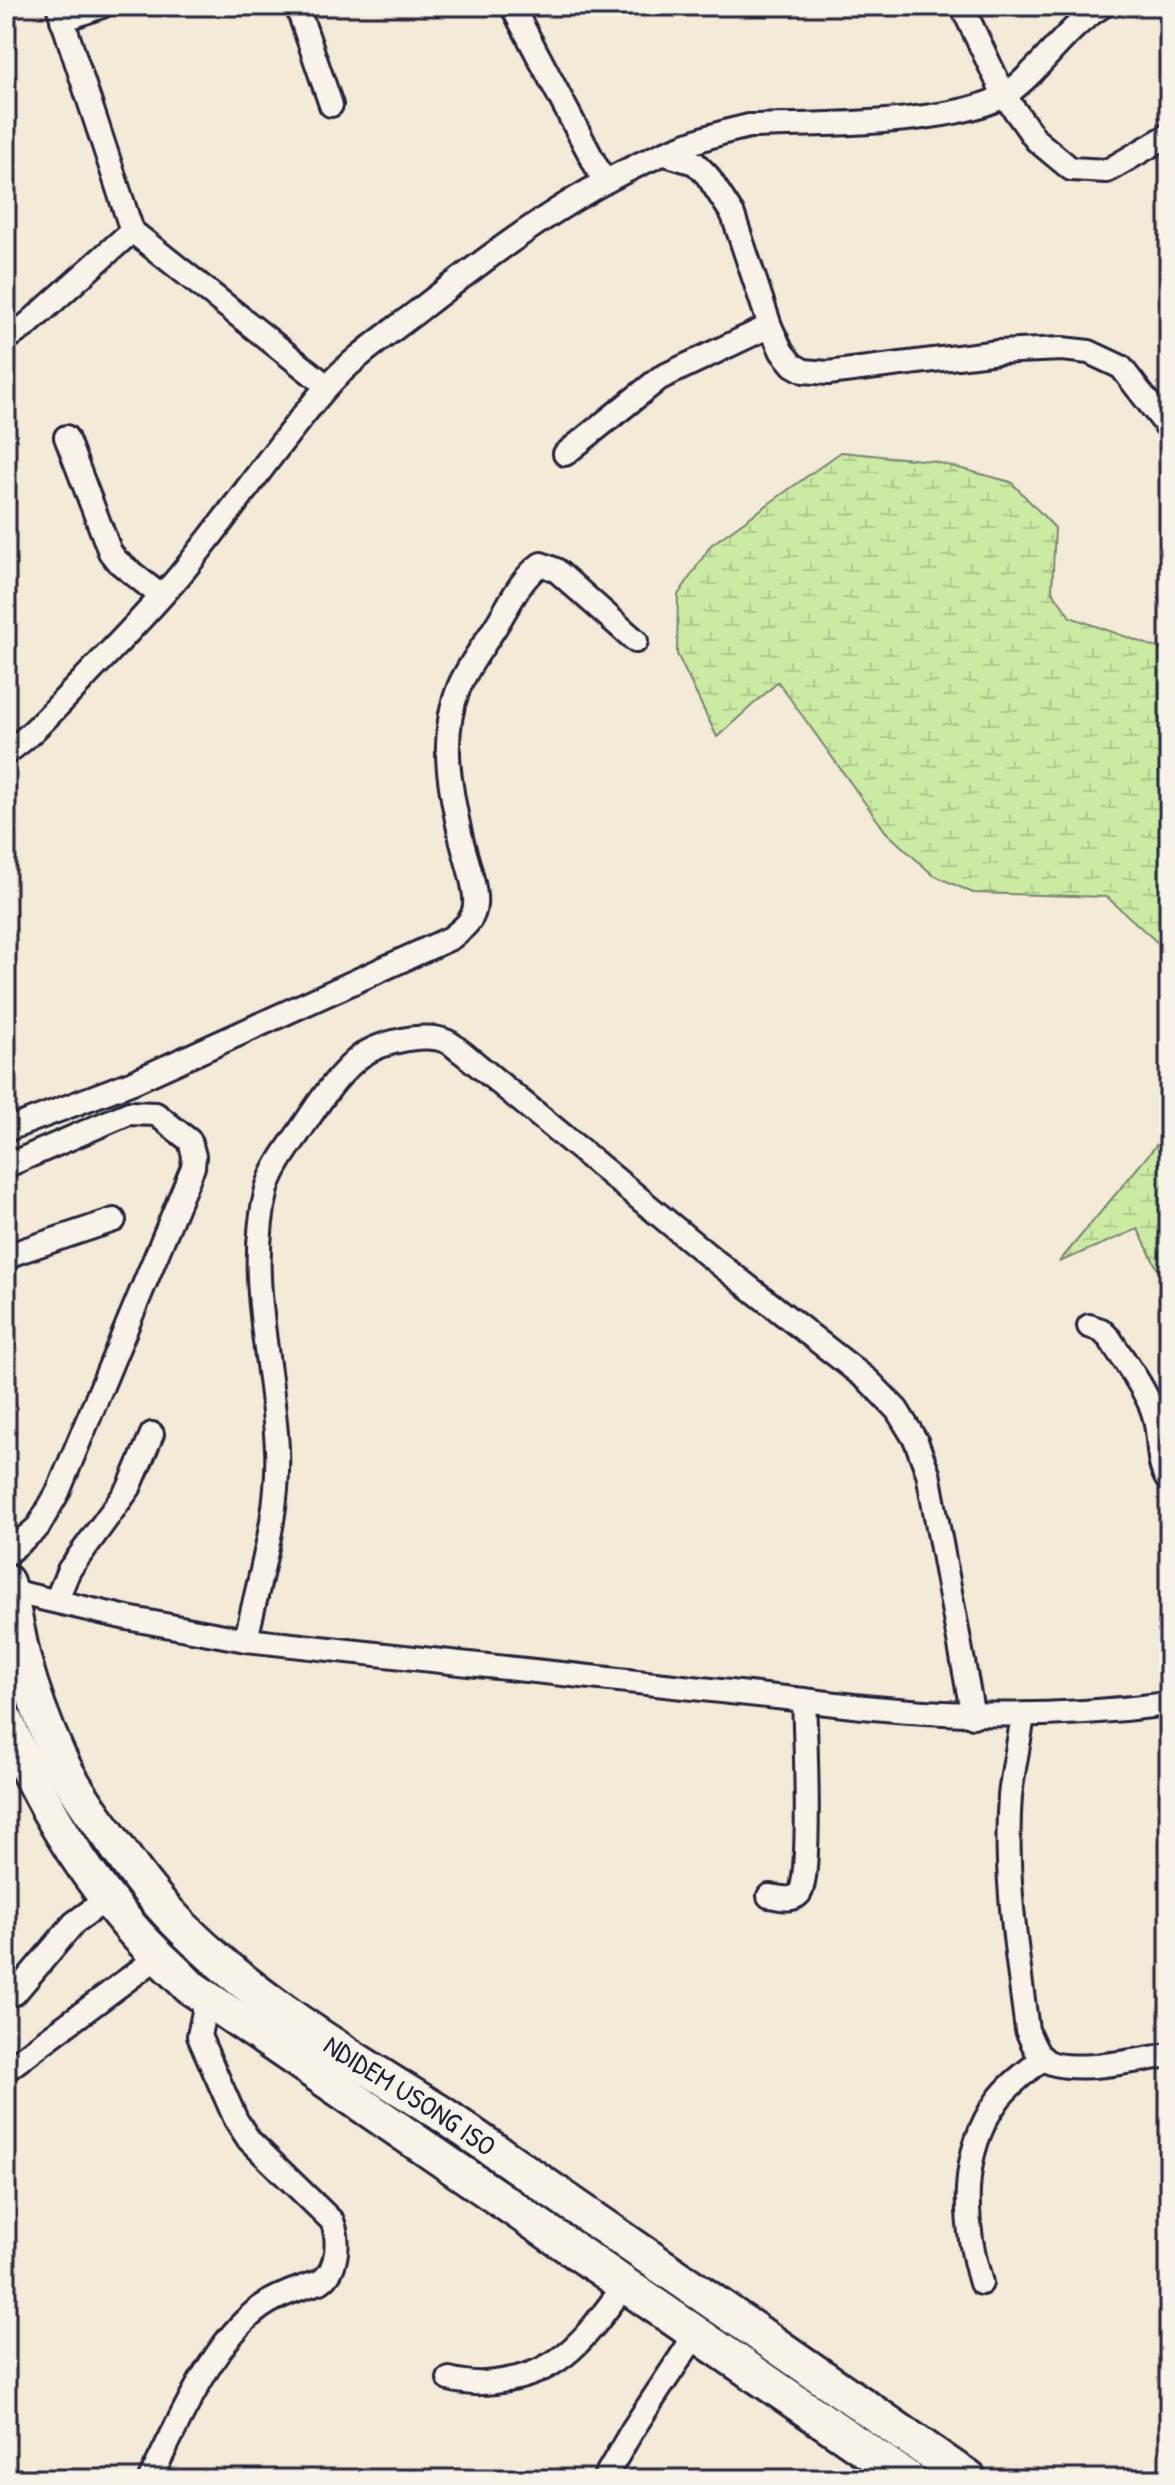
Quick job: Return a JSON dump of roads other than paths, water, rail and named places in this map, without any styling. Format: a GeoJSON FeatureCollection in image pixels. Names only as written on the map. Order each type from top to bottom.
{"type":"FeatureCollection","features":[{"type":"Feature","properties":{"kind":"highway","name":"NDIDEM USONG ISO"},"geometry":{"type":"LineString","coordinates":[[7,1587],[32,1687],[60,1759],[81,1797],[119,1851],[163,1906],[201,1945],[257,1991],[369,2069],[439,2112],[969,2479]]}},
{"type":"Feature","properties":{"kind":"highway","name":"NDIDEM USONG ISO"},"geometry":{"type":"LineString","coordinates":[[6,1721],[61,1834],[132,1930],[189,1986],[908,2479]]}},
{"type":"Feature","properties":{"kind":"street"},"geometry":{"type":"LineString","coordinates":[[102,6],[60,13],[132,231],[327,386]]}},
{"type":"Feature","properties":{"kind":"street"},"geometry":{"type":"LineString","coordinates":[[297,6],[331,105]]}},
{"type":"Feature","properties":{"kind":"street"},"geometry":{"type":"LineString","coordinates":[[512,6],[604,181]]}},
{"type":"Feature","properties":{"kind":"street"},"geometry":{"type":"LineString","coordinates":[[962,6],[1004,95],[1036,140],[1071,169],[1107,171],[1169,135]]}},
{"type":"Feature","properties":{"kind":"street"},"geometry":{"type":"LineString","coordinates":[[6,753],[40,723],[161,596],[327,386],[365,352],[484,260],[604,181],[726,131],[749,126],[907,119],[959,110],[1004,95],[1072,30],[1103,6]]}},
{"type":"Feature","properties":{"kind":"street"},"geometry":{"type":"LineString","coordinates":[[665,154],[695,163],[733,215],[770,326],[782,352],[793,365],[804,371],[828,373],[998,352],[1062,349],[1089,352],[1121,367],[1169,429]]}},
{"type":"Feature","properties":{"kind":"street"},"geometry":{"type":"LineString","coordinates":[[6,339],[27,325],[132,231]]}},
{"type":"Feature","properties":{"kind":"street"},"geometry":{"type":"LineString","coordinates":[[565,454],[660,378],[770,326]]}},
{"type":"Feature","properties":{"kind":"street"},"geometry":{"type":"LineString","coordinates":[[66,437],[110,552],[161,596]]}},
{"type":"Feature","properties":{"kind":"street"},"geometry":{"type":"LineString","coordinates":[[6,1130],[133,1082],[451,938],[464,928],[472,918],[476,903],[458,825],[446,752],[450,718],[459,687],[478,651],[528,574],[541,564],[556,570],[636,641]]}},
{"type":"Feature","properties":{"kind":"street"},"geometry":{"type":"LineString","coordinates":[[246,1640],[274,1504],[277,1452],[274,1403],[260,1310],[258,1241],[267,1186],[325,1095],[357,1059],[384,1044],[430,1039],[448,1042],[463,1053],[709,1256],[869,1381],[897,1410],[916,1441],[928,1473],[973,1716]]}},
{"type":"Feature","properties":{"kind":"street"},"geometry":{"type":"LineString","coordinates":[[6,1166],[129,1113],[156,1114],[190,1141],[194,1156],[193,1167],[149,1276],[58,1492],[38,1527],[6,1554]]}},
{"type":"Feature","properties":{"kind":"street"},"geometry":{"type":"LineString","coordinates":[[6,1260],[15,1253],[114,1220]]}},
{"type":"Feature","properties":{"kind":"street"},"geometry":{"type":"LineString","coordinates":[[1089,1326],[1101,1330],[1110,1339],[1152,1407],[1163,1472],[1169,1482]]}},
{"type":"Feature","properties":{"kind":"street"},"geometry":{"type":"LineString","coordinates":[[56,1601],[69,1570],[129,1488],[152,1434]]}},
{"type":"Feature","properties":{"kind":"street"},"geometry":{"type":"LineString","coordinates":[[7,1587],[56,1601],[246,1640],[887,1711],[1023,1716],[1101,1713],[1169,1704]]}},
{"type":"Feature","properties":{"kind":"street"},"geometry":{"type":"LineString","coordinates":[[769,1896],[788,1899],[799,1895],[803,1886],[806,1843],[804,1700]]}},
{"type":"Feature","properties":{"kind":"street"},"geometry":{"type":"LineString","coordinates":[[1023,1716],[1010,1795],[1009,1849],[1012,1913],[1027,2030],[1033,2045],[1043,2058],[1056,2066],[1083,2066],[1169,2055]]}},
{"type":"Feature","properties":{"kind":"street"},"geometry":{"type":"LineString","coordinates":[[15,1993],[74,1923],[108,1898]]}},
{"type":"Feature","properties":{"kind":"street"},"geometry":{"type":"LineString","coordinates":[[6,2070],[159,1956]]}},
{"type":"Feature","properties":{"kind":"street"},"geometry":{"type":"LineString","coordinates":[[150,2479],[207,2369],[248,2317],[268,2302],[320,2282],[328,2277],[334,2267],[335,2232],[332,2221],[249,2140],[213,2072],[199,2036],[207,1997]]}},
{"type":"Feature","properties":{"kind":"street"},"geometry":{"type":"LineString","coordinates":[[981,2283],[970,2235],[967,2195],[974,2146],[996,2102],[1043,2058]]}},
{"type":"Feature","properties":{"kind":"street"},"geometry":{"type":"LineString","coordinates":[[449,2379],[483,2385],[525,2377],[545,2369],[565,2357],[589,2332],[625,2285]]}},
{"type":"Feature","properties":{"kind":"street"},"geometry":{"type":"LineString","coordinates":[[604,2479],[696,2334]]}}]}
